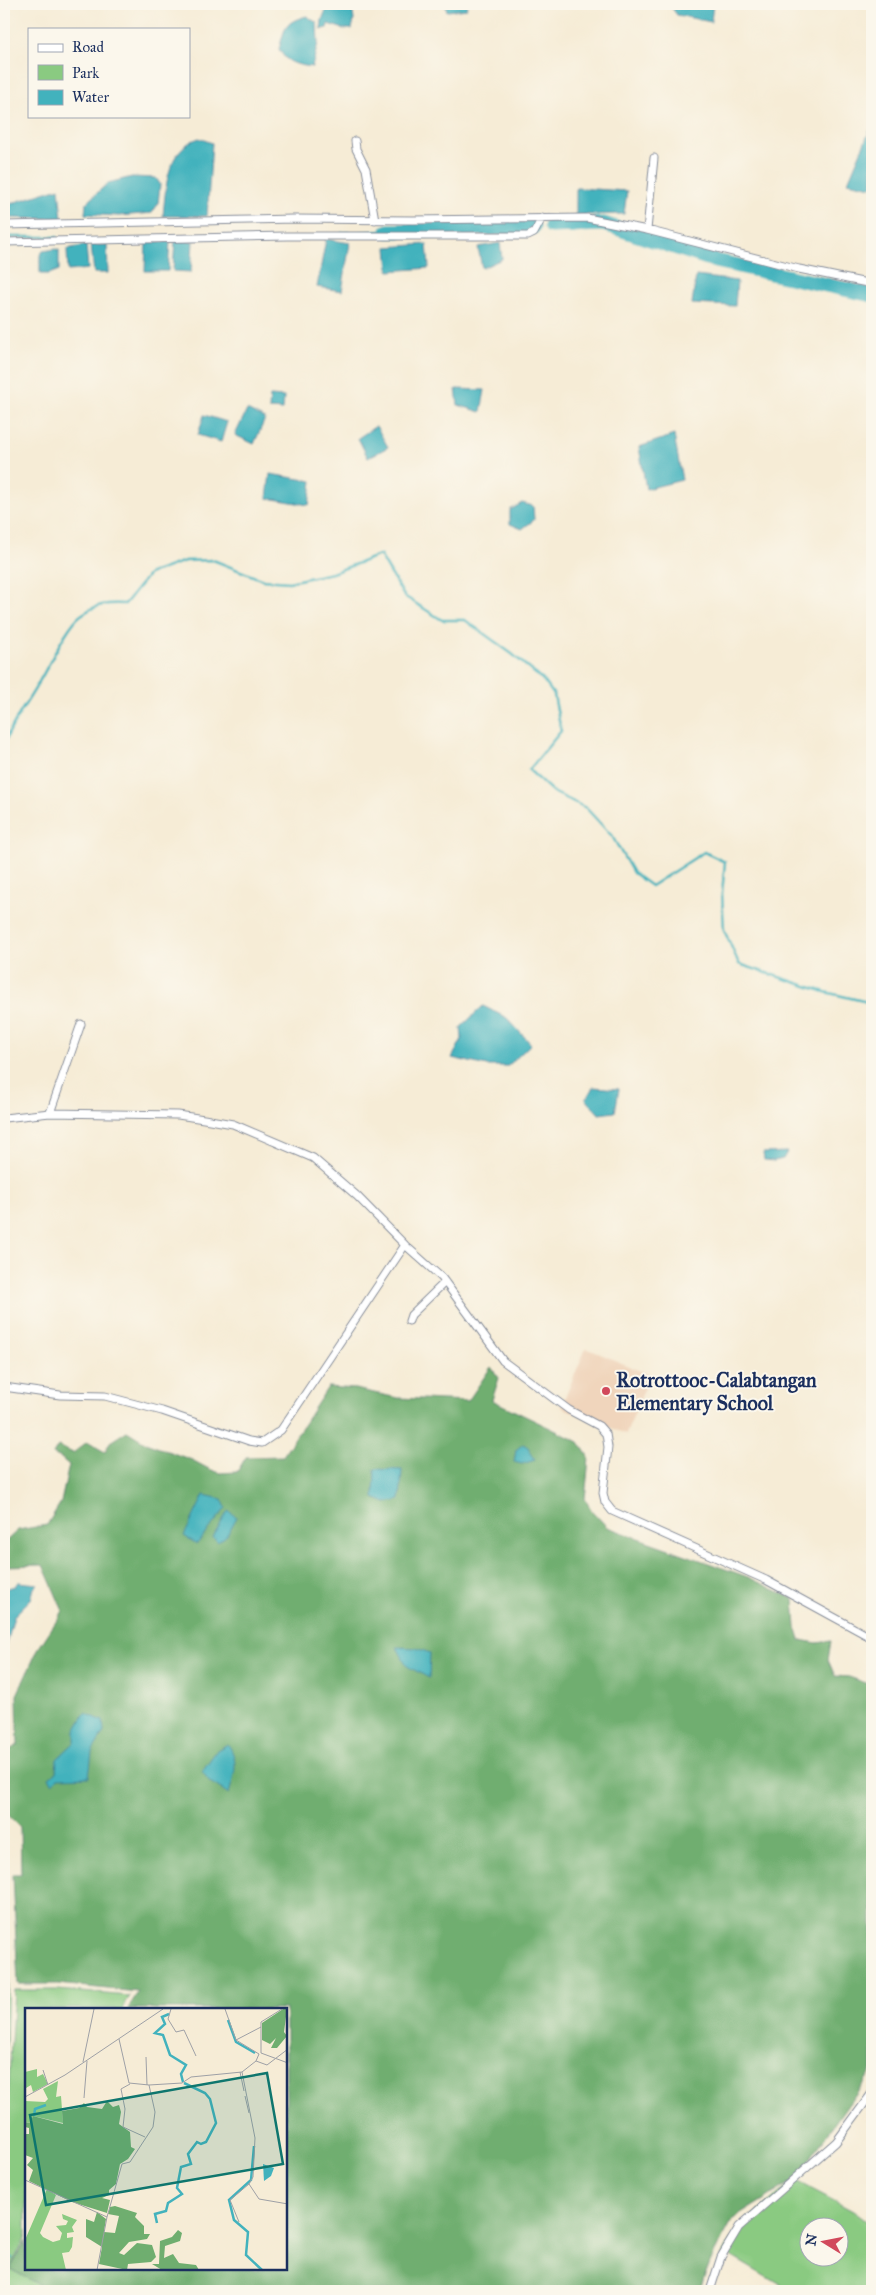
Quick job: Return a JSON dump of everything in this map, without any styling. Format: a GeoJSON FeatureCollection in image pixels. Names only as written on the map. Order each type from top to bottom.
{"type":"FeatureCollection","features":[{"type":"Feature","properties":{"kind":"street"},"geometry":{"type":"LineString","coordinates":[[355,141],[356,149],[366,169],[375,220]]}},
{"type":"Feature","properties":{"kind":"street"},"geometry":{"type":"LineString","coordinates":[[647,230],[654,158]]}},
{"type":"Feature","properties":{"kind":"street"},"geometry":{"type":"LineString","coordinates":[[4,242],[287,236],[528,236],[534,233],[542,218]]}},
{"type":"Feature","properties":{"kind":"street"},"geometry":{"type":"LineString","coordinates":[[4,225],[294,219],[587,218],[647,230],[799,269],[872,284]]}},
{"type":"Feature","properties":{"kind":"street"},"geometry":{"type":"LineString","coordinates":[[50,1113],[81,1024]]}},
{"type":"Feature","properties":{"kind":"street"},"geometry":{"type":"LineString","coordinates":[[4,1118],[50,1113],[178,1115],[233,1124],[313,1158],[357,1196],[445,1282],[503,1361],[569,1410],[599,1426],[606,1434],[608,1447],[603,1493],[605,1502],[612,1511],[766,1580],[872,1638]]}},
{"type":"Feature","properties":{"kind":"street"},"geometry":{"type":"LineString","coordinates":[[4,1387],[60,1395],[105,1396],[162,1411],[249,1441],[262,1443],[281,1430],[405,1245]]}},
{"type":"Feature","properties":{"kind":"street"},"geometry":{"type":"LineString","coordinates":[[408,1321],[411,1315],[445,1282]]}},
{"type":"Feature","properties":{"kind":"street"},"geometry":{"type":"LineString","coordinates":[[710,2291],[721,2257],[739,2227],[836,2142],[872,2093]]}},
{"type":"Feature","properties":{"kind":"shaded area","name":"Rotrottooc-Calabtangan Elementary School"},"geometry":{"type":"Polygon","coordinates":[[[586,1348],[650,1375],[626,1434],[561,1407],[586,1348]]]}},
{"type":"Feature","properties":{"kind":"green space"},"geometry":{"type":"Polygon","coordinates":[[[491,1367],[499,1378],[492,1400],[579,1442],[589,1458],[585,1499],[592,1511],[607,1527],[748,1577],[794,1599],[796,1627],[800,1640],[817,1643],[831,1641],[828,1660],[835,1676],[849,1677],[872,1685],[872,2071],[795,2180],[733,2219],[711,2260],[699,2291],[51,2291],[10,2269],[25,2243],[25,2270],[288,2270],[288,2008],[129,2008],[138,1992],[58,1984],[18,1984],[13,1874],[21,1874],[20,1827],[4,1811],[4,1753],[18,1745],[17,1695],[38,1649],[63,1611],[43,1565],[4,1566],[4,1543],[18,1530],[47,1525],[61,1502],[69,1465],[53,1454],[58,1446],[73,1453],[87,1442],[105,1452],[110,1442],[127,1431],[148,1444],[192,1460],[209,1469],[220,1473],[237,1472],[246,1457],[283,1456],[328,1387],[355,1389],[398,1398],[468,1401],[491,1367]]]}},
{"type":"Feature","properties":{"kind":"green space"},"geometry":{"type":"Polygon","coordinates":[[[4,1977],[8,1978],[4,2113],[4,1977]]]}},
{"type":"Feature","properties":{"kind":"green space"},"geometry":{"type":"Polygon","coordinates":[[[14,1990],[57,1990],[130,1996],[123,2008],[25,2008],[25,2238],[10,2269],[51,2291],[4,2291],[4,2114],[7,2114],[14,1990]]]}},
{"type":"Feature","properties":{"kind":"green space"},"geometry":{"type":"Polygon","coordinates":[[[795,2180],[853,2211],[872,2225],[872,2291],[790,2291],[729,2255],[721,2257],[739,2227],[795,2180]]]}},
{"type":"Feature","properties":{"kind":"water"},"geometry":{"type":"Polygon","coordinates":[[[445,4],[468,4],[466,9],[447,11],[445,4]]]}},
{"type":"Feature","properties":{"kind":"water"},"geometry":{"type":"Polygon","coordinates":[[[669,4],[713,4],[711,22],[677,15],[669,4]]]}},
{"type":"Feature","properties":{"kind":"water"},"geometry":{"type":"Polygon","coordinates":[[[345,5],[352,8],[354,20],[352,29],[344,29],[328,24],[327,28],[321,30],[326,10],[345,5]]]}},
{"type":"Feature","properties":{"kind":"water"},"geometry":{"type":"Polygon","coordinates":[[[307,16],[317,23],[318,43],[312,67],[289,60],[279,49],[287,27],[299,18],[307,16]]]}},
{"type":"Feature","properties":{"kind":"water"},"geometry":{"type":"Polygon","coordinates":[[[872,125],[872,187],[848,182],[872,125]]]}},
{"type":"Feature","properties":{"kind":"water"},"geometry":{"type":"Polygon","coordinates":[[[199,138],[212,143],[207,216],[163,216],[167,181],[174,160],[188,143],[199,138]]]}},
{"type":"Feature","properties":{"kind":"water"},"geometry":{"type":"Polygon","coordinates":[[[132,177],[156,178],[160,184],[158,204],[152,213],[119,216],[85,214],[86,203],[108,183],[132,177]]]}},
{"type":"Feature","properties":{"kind":"water"},"geometry":{"type":"Polygon","coordinates":[[[59,188],[62,219],[9,218],[9,204],[59,188]]]}},
{"type":"Feature","properties":{"kind":"water"},"geometry":{"type":"Polygon","coordinates":[[[576,188],[627,191],[624,214],[576,215],[576,188]]]}},
{"type":"Feature","properties":{"kind":"water"},"geometry":{"type":"Polygon","coordinates":[[[326,239],[350,243],[342,291],[317,287],[326,239]]]}},
{"type":"Feature","properties":{"kind":"water"},"geometry":{"type":"Polygon","coordinates":[[[170,241],[168,271],[145,271],[146,242],[170,241]]]}},
{"type":"Feature","properties":{"kind":"water"},"geometry":{"type":"Polygon","coordinates":[[[175,241],[193,241],[191,272],[173,271],[175,241]]]}},
{"type":"Feature","properties":{"kind":"water"},"geometry":{"type":"Polygon","coordinates":[[[500,243],[502,259],[482,268],[478,247],[500,243]]]}},
{"type":"Feature","properties":{"kind":"water"},"geometry":{"type":"Polygon","coordinates":[[[427,244],[429,268],[389,271],[387,247],[427,244]]]}},
{"type":"Feature","properties":{"kind":"water"},"geometry":{"type":"Polygon","coordinates":[[[86,245],[88,269],[68,271],[67,249],[86,245]]]}},
{"type":"Feature","properties":{"kind":"water"},"geometry":{"type":"Polygon","coordinates":[[[91,245],[107,245],[108,273],[94,273],[91,245]]]}},
{"type":"Feature","properties":{"kind":"water"},"geometry":{"type":"Polygon","coordinates":[[[59,250],[59,270],[49,274],[40,274],[40,255],[43,251],[59,250]]]}},
{"type":"Feature","properties":{"kind":"water"},"geometry":{"type":"Polygon","coordinates":[[[696,276],[737,281],[735,306],[692,304],[696,276]]]}},
{"type":"Feature","properties":{"kind":"water"},"geometry":{"type":"Polygon","coordinates":[[[456,389],[485,390],[481,412],[458,405],[456,389]]]}},
{"type":"Feature","properties":{"kind":"water"},"geometry":{"type":"Polygon","coordinates":[[[270,396],[284,397],[283,410],[269,409],[270,396]]]}},
{"type":"Feature","properties":{"kind":"water"},"geometry":{"type":"Polygon","coordinates":[[[247,410],[265,419],[254,444],[235,435],[247,410]]]}},
{"type":"Feature","properties":{"kind":"water"},"geometry":{"type":"Polygon","coordinates":[[[204,415],[227,422],[221,442],[198,435],[204,415]]]}},
{"type":"Feature","properties":{"kind":"water"},"geometry":{"type":"Polygon","coordinates":[[[376,426],[388,447],[368,458],[358,438],[376,426]]]}},
{"type":"Feature","properties":{"kind":"water"},"geometry":{"type":"Polygon","coordinates":[[[674,435],[682,480],[646,489],[639,447],[674,435]]]}},
{"type":"Feature","properties":{"kind":"water"},"geometry":{"type":"Polygon","coordinates":[[[270,474],[312,481],[309,505],[267,498],[270,474]]]}},
{"type":"Feature","properties":{"kind":"water"},"geometry":{"type":"Polygon","coordinates":[[[522,503],[533,506],[534,520],[522,529],[510,524],[510,510],[522,503]]]}},
{"type":"Feature","properties":{"kind":"water"},"geometry":{"type":"Polygon","coordinates":[[[483,1006],[507,1018],[531,1044],[508,1066],[487,1066],[452,1058],[462,1039],[461,1027],[483,1006]]]}},
{"type":"Feature","properties":{"kind":"water"},"geometry":{"type":"Polygon","coordinates":[[[593,1087],[619,1089],[615,1112],[599,1114],[586,1099],[593,1087]]]}},
{"type":"Feature","properties":{"kind":"water"},"geometry":{"type":"Polygon","coordinates":[[[787,1152],[783,1159],[774,1161],[764,1160],[763,1153],[787,1152]]]}},
{"type":"Feature","properties":{"kind":"water"},"geometry":{"type":"Polygon","coordinates":[[[523,1444],[528,1447],[535,1460],[522,1464],[514,1462],[516,1450],[523,1444]]]}},
{"type":"Feature","properties":{"kind":"water"},"geometry":{"type":"Polygon","coordinates":[[[375,1469],[402,1470],[400,1500],[386,1503],[374,1498],[375,1469]]]}},
{"type":"Feature","properties":{"kind":"water"},"geometry":{"type":"Polygon","coordinates":[[[204,1495],[222,1499],[226,1508],[197,1544],[184,1536],[204,1495]]]}},
{"type":"Feature","properties":{"kind":"water"},"geometry":{"type":"Polygon","coordinates":[[[228,1511],[237,1517],[227,1535],[218,1542],[213,1537],[228,1511]]]}},
{"type":"Feature","properties":{"kind":"water"},"geometry":{"type":"Polygon","coordinates":[[[18,1582],[38,1584],[34,1588],[31,1599],[14,1616],[4,1656],[4,1589],[15,1586],[18,1582]]]}},
{"type":"Feature","properties":{"kind":"water"},"geometry":{"type":"Polygon","coordinates":[[[397,1647],[416,1648],[430,1653],[429,1678],[407,1666],[397,1647]]]}},
{"type":"Feature","properties":{"kind":"water"},"geometry":{"type":"Polygon","coordinates":[[[85,1713],[103,1721],[104,1732],[92,1752],[89,1777],[58,1778],[52,1783],[49,1777],[56,1772],[57,1759],[75,1742],[75,1731],[85,1713]]]}},
{"type":"Feature","properties":{"kind":"water"},"geometry":{"type":"Polygon","coordinates":[[[228,1744],[235,1763],[229,1794],[210,1782],[202,1771],[217,1750],[228,1744]]]}},
{"type":"Feature","properties":{"kind":"waterway"},"geometry":{"type":"LineString","coordinates":[[551,226],[604,224],[716,261],[872,295]]}},
{"type":"Feature","properties":{"kind":"waterway"},"geometry":{"type":"LineString","coordinates":[[388,231],[533,227]]}},
{"type":"Feature","properties":{"kind":"waterway"},"geometry":{"type":"LineString","coordinates":[[342,233],[388,231]]}},
{"type":"Feature","properties":{"kind":"waterway"},"geometry":{"type":"LineString","coordinates":[[4,237],[57,237]]}},
{"type":"Feature","properties":{"kind":"waterway"},"geometry":{"type":"LineString","coordinates":[[4,744],[16,719],[70,627],[81,615],[97,606],[125,604],[149,574],[185,561],[213,560],[263,580],[289,582],[332,573],[380,555],[404,596],[442,620],[465,620],[512,654],[544,681],[554,695],[561,731],[529,770],[553,792],[586,808],[612,836],[633,873],[651,886],[704,852],[725,862],[722,893],[724,930],[739,964],[825,992],[872,1003]]}},
{"type":"Feature","properties":{"kind":"waterway"},"geometry":{"type":"LineString","coordinates":[[4,2256],[13,2258]]}},
{"type":"Feature","properties":{"kind":"place","name":"Rotrottooc-Calabtangan Elementary School"},"geometry":{"type":"Point","coordinates":[606,1391]}}]}
